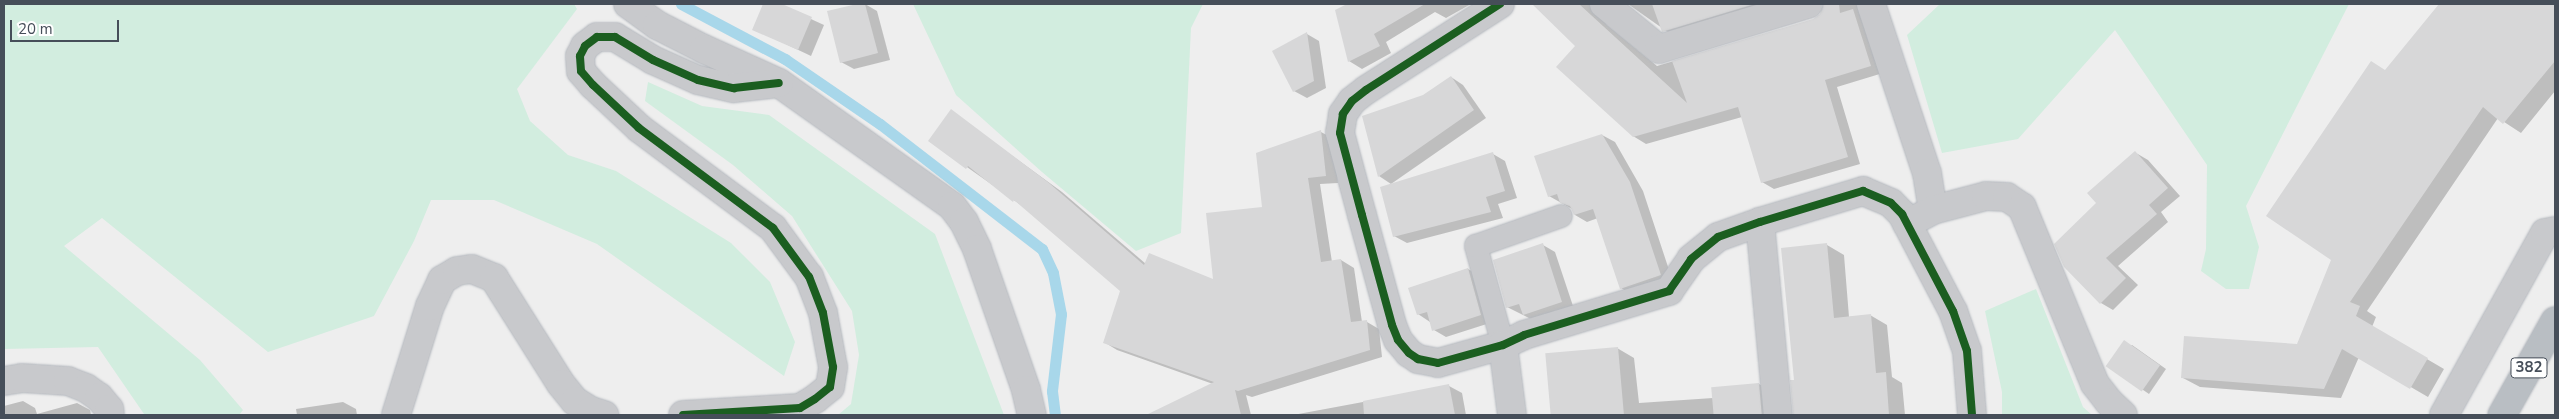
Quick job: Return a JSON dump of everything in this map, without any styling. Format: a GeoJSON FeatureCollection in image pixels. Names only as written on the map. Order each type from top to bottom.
{"type":"FeatureCollection","features":[{"type":"Feature","properties":{"kind":"highway","name":"382"},"geometry":{"type":"LineString","coordinates":[[2502,415],[2555,321]]}},
{"type":"Feature","properties":{"kind":"street"},"geometry":{"type":"LineString","coordinates":[[628,4],[665,29],[779,83],[952,206],[964,222],[977,249],[1026,390],[1032,415]]}},
{"type":"Feature","properties":{"kind":"street"},"geometry":{"type":"LineString","coordinates":[[1500,4],[1352,101],[1343,114],[1340,133],[1398,340],[1409,353],[1418,359],[1438,363],[1503,345],[1524,335],[1669,291],[1691,259],[1718,238],[1760,222],[1863,191],[1891,203],[1902,214],[1953,311],[1967,351],[1972,415]]}},
{"type":"Feature","properties":{"kind":"street"},"geometry":{"type":"LineString","coordinates":[[1604,4],[1658,49],[1808,4]]}},
{"type":"Feature","properties":{"kind":"street"},"geometry":{"type":"LineString","coordinates":[[1871,4],[1927,173],[1933,210]]}},
{"type":"Feature","properties":{"kind":"street"},"geometry":{"type":"LineString","coordinates":[[682,415],[800,408],[815,400],[830,387],[833,367],[824,313],[809,277],[773,228],[639,128],[592,85],[581,71],[580,56],[585,46],[596,37],[615,37],[653,60],[698,80],[734,88],[779,83]]}},
{"type":"Feature","properties":{"kind":"street"},"geometry":{"type":"LineString","coordinates":[[1908,224],[1933,210],[1986,196],[2007,197],[2022,207],[2095,384],[2109,402],[2123,415]]}},
{"type":"Feature","properties":{"kind":"street"},"geometry":{"type":"LineString","coordinates":[[1760,222],[1778,415]]}},
{"type":"Feature","properties":{"kind":"street"},"geometry":{"type":"LineString","coordinates":[[2444,415],[2545,234],[2555,231]]}},
{"type":"Feature","properties":{"kind":"street"},"geometry":{"type":"LineString","coordinates":[[396,415],[430,306],[442,280],[457,271],[472,269],[494,278],[561,384],[575,401],[591,411],[604,415]]}},
{"type":"Feature","properties":{"kind":"street"},"geometry":{"type":"LineString","coordinates":[[1503,345],[1512,415]]}},
{"type":"Feature","properties":{"kind":"street"},"geometry":{"type":"LineString","coordinates":[[4,381],[22,378],[68,381],[86,388],[99,397],[109,409],[110,415]]}},
{"type":"Feature","properties":{"kind":"lane"},"geometry":{"type":"LineString","coordinates":[[1503,345],[1476,246],[1561,216]]}},
{"type":"Feature","properties":{"kind":"green space"},"geometry":{"type":"Polygon","coordinates":[[[4,4],[574,4],[577,9],[517,89],[530,121],[568,155],[616,171],[731,243],[770,282],[795,342],[784,376],[597,244],[494,200],[431,200],[414,241],[374,316],[268,352],[102,218],[64,246],[200,360],[243,410],[239,415],[144,414],[98,347],[4,349],[4,4]]]}},
{"type":"Feature","properties":{"kind":"green space"},"geometry":{"type":"Polygon","coordinates":[[[913,4],[1203,4],[1191,28],[1181,233],[1136,251],[1042,172],[956,95],[913,4]]]}},
{"type":"Feature","properties":{"kind":"green space"},"geometry":{"type":"Polygon","coordinates":[[[1940,4],[2349,4],[2246,206],[2259,247],[2249,289],[2226,289],[2201,271],[2206,249],[2207,165],[2115,30],[2018,139],[1942,153],[1907,35],[1940,4]]]}},
{"type":"Feature","properties":{"kind":"green space"},"geometry":{"type":"Polygon","coordinates":[[[648,82],[702,106],[769,115],[935,234],[1004,415],[838,415],[851,404],[859,355],[852,311],[792,216],[733,165],[645,101],[648,82]]]}},
{"type":"Feature","properties":{"kind":"green space"},"geometry":{"type":"Polygon","coordinates":[[[2036,289],[2083,407],[2092,415],[2002,415],[2002,392],[1985,311],[2036,289]]]}},
{"type":"Feature","properties":{"kind":"building"},"geometry":{"type":"Polygon","coordinates":[[[763,4],[782,4],[812,17],[798,50],[752,30],[763,4]]]}},
{"type":"Feature","properties":{"kind":"building"},"geometry":{"type":"Polygon","coordinates":[[[865,4],[878,53],[840,63],[827,11],[865,4]]]}},
{"type":"Feature","properties":{"kind":"building"},"geometry":{"type":"Polygon","coordinates":[[[1347,4],[1425,4],[1374,34],[1380,46],[1348,62],[1335,10],[1347,4]]]}},
{"type":"Feature","properties":{"kind":"building"},"geometry":{"type":"Polygon","coordinates":[[[1532,4],[1579,4],[1687,103],[1672,61],[1813,19],[1820,14],[1823,4],[1839,4],[1840,13],[1853,9],[1871,66],[1825,80],[1848,157],[1761,183],[1738,107],[1633,137],[1556,67],[1575,46],[1532,4]]]}},
{"type":"Feature","properties":{"kind":"building"},"geometry":{"type":"Polygon","coordinates":[[[1652,4],[1755,4],[1662,32],[1652,4]]]}},
{"type":"Feature","properties":{"kind":"building"},"geometry":{"type":"Polygon","coordinates":[[[2439,4],[2555,4],[2555,61],[2503,124],[2483,107],[2350,302],[2360,306],[2356,316],[2428,358],[2410,389],[2342,349],[2324,389],[2181,378],[2184,336],[2297,344],[2331,260],[2266,216],[2371,61],[2385,70],[2439,4]]]}},
{"type":"Feature","properties":{"kind":"building"},"geometry":{"type":"Polygon","coordinates":[[[1307,32],[1314,81],[1293,92],[1272,51],[1307,32]]]}},
{"type":"Feature","properties":{"kind":"building"},"geometry":{"type":"Polygon","coordinates":[[[1451,76],[1474,110],[1378,177],[1362,116],[1423,95],[1451,76]]]}},
{"type":"Feature","properties":{"kind":"building"},"geometry":{"type":"Polygon","coordinates":[[[951,109],[1049,183],[1144,265],[1149,253],[1213,279],[1206,213],[1262,207],[1256,153],[1321,130],[1326,176],[1308,178],[1321,262],[1341,259],[1351,322],[1367,320],[1370,350],[1238,391],[1235,390],[1241,415],[1146,415],[1214,382],[1103,343],[1120,291],[1014,200],[1013,202],[968,166],[966,169],[928,141],[951,109]]]}},
{"type":"Feature","properties":{"kind":"building"},"geometry":{"type":"Polygon","coordinates":[[[1602,134],[1630,182],[1661,275],[1620,289],[1593,209],[1574,215],[1570,206],[1560,203],[1557,194],[1548,197],[1534,156],[1602,134]]]}},
{"type":"Feature","properties":{"kind":"building"},"geometry":{"type":"Polygon","coordinates":[[[2135,151],[2168,188],[2149,205],[2157,214],[2106,258],[2126,278],[2100,304],[2064,267],[2054,244],[2096,203],[2087,193],[2135,151]]]}},
{"type":"Feature","properties":{"kind":"building"},"geometry":{"type":"Polygon","coordinates":[[[1493,152],[1505,191],[1486,197],[1491,212],[1393,237],[1380,187],[1493,152]]]}},
{"type":"Feature","properties":{"kind":"building"},"geometry":{"type":"Polygon","coordinates":[[[1543,243],[1562,302],[1523,315],[1519,304],[1506,308],[1493,260],[1543,243]]]}},
{"type":"Feature","properties":{"kind":"building"},"geometry":{"type":"Polygon","coordinates":[[[1827,243],[1834,318],[1871,314],[1876,373],[1886,372],[1889,415],[1793,415],[1790,380],[1794,380],[1781,248],[1827,243]]]}},
{"type":"Feature","properties":{"kind":"building"},"geometry":{"type":"Polygon","coordinates":[[[1468,268],[1481,315],[1432,331],[1427,312],[1417,315],[1408,288],[1468,268]]]}},
{"type":"Feature","properties":{"kind":"building"},"geometry":{"type":"Polygon","coordinates":[[[2124,340],[2160,365],[2142,391],[2106,366],[2124,340]]]}},
{"type":"Feature","properties":{"kind":"building"},"geometry":{"type":"Polygon","coordinates":[[[1618,347],[1624,415],[1551,415],[1545,353],[1618,347]]]}},
{"type":"Feature","properties":{"kind":"building"},"geometry":{"type":"Polygon","coordinates":[[[1759,383],[1762,415],[1714,415],[1711,387],[1759,383]]]}},
{"type":"Feature","properties":{"kind":"building"},"geometry":{"type":"Polygon","coordinates":[[[1449,384],[1455,415],[1364,415],[1363,401],[1449,384]]]}},
{"type":"Feature","properties":{"kind":"waterway"},"geometry":{"type":"LineString","coordinates":[[681,4],[785,59],[880,124],[1042,249],[1053,273],[1061,314],[1052,391],[1055,415]]}},
{"type":"Feature","properties":{"kind":"cycle path"},"geometry":{"type":"LineString","coordinates":[[1500,4],[1366,90],[1352,101],[1343,114],[1340,133],[1392,325],[1398,340],[1409,353],[1418,359],[1438,363],[1503,345],[1524,335],[1669,291],[1691,259],[1718,237],[1760,222],[1863,191],[1891,203],[1902,214],[1953,311],[1967,351],[1972,415]]}},
{"type":"Feature","properties":{"kind":"cycle path"},"geometry":{"type":"LineString","coordinates":[[683,415],[800,408],[815,399],[830,387],[833,367],[823,313],[809,277],[773,228],[639,128],[593,85],[581,71],[580,56],[585,46],[597,37],[615,37],[653,60],[698,80],[734,88],[779,83]]}}]}
